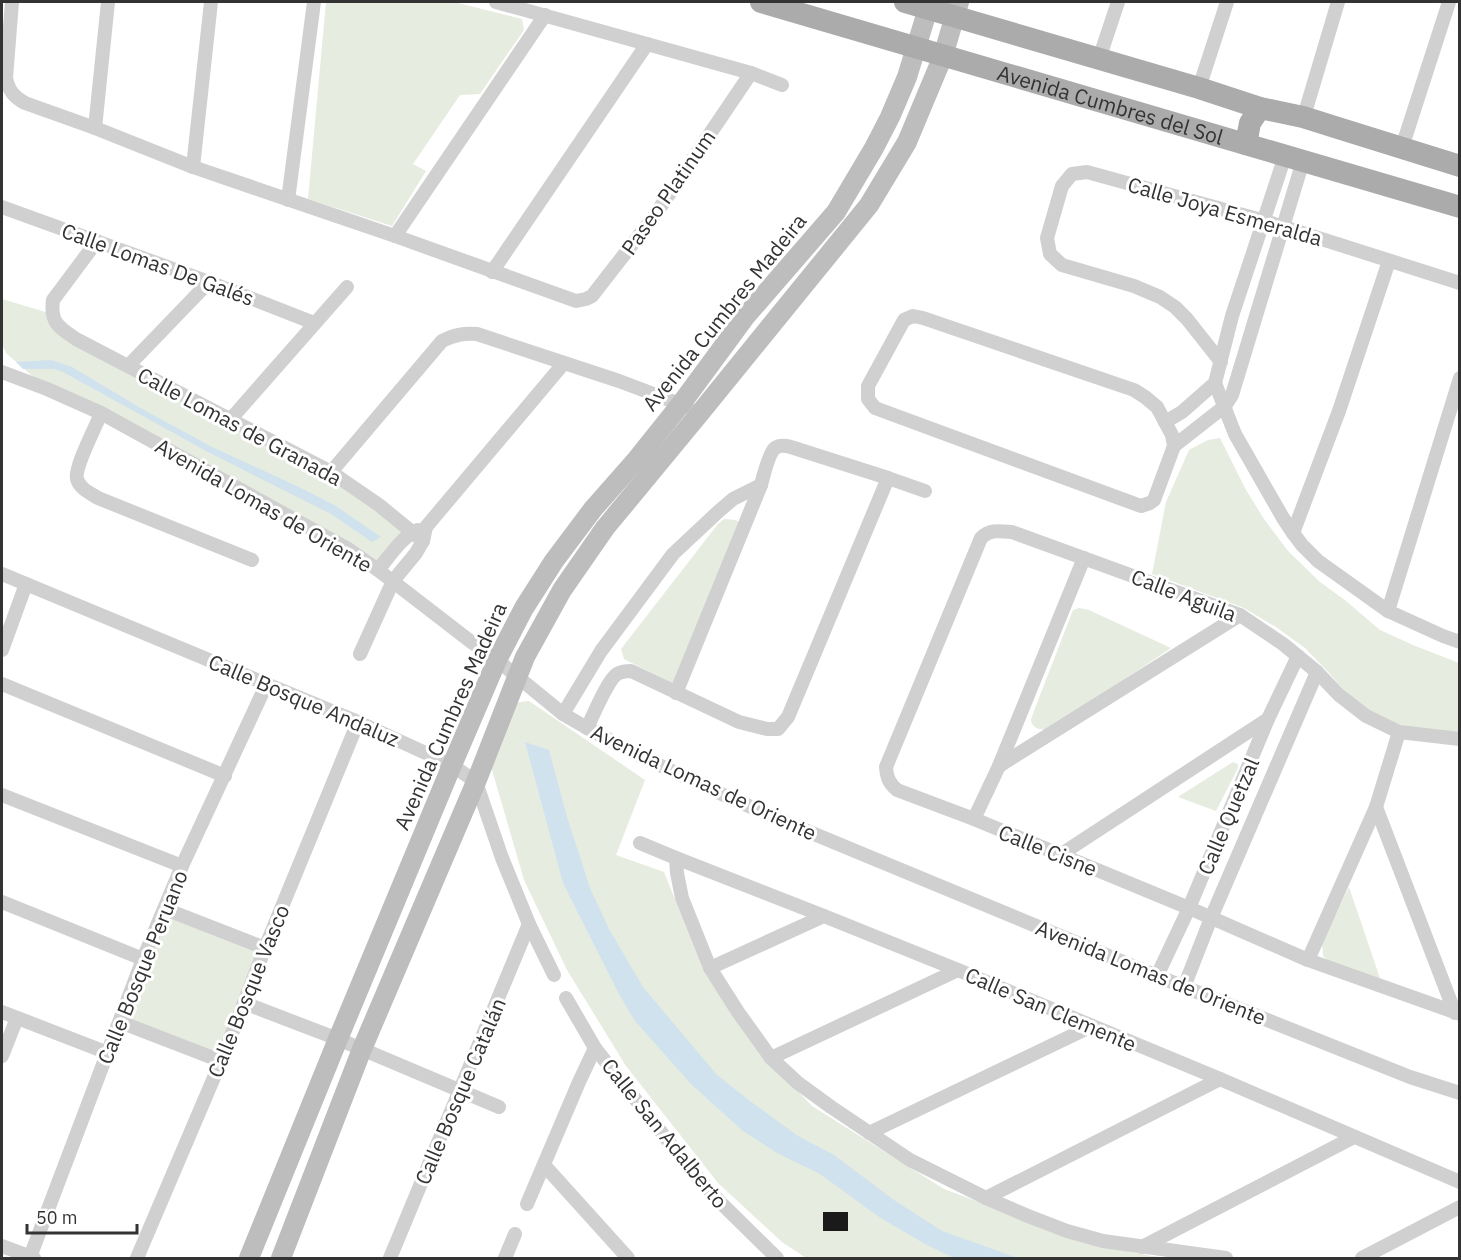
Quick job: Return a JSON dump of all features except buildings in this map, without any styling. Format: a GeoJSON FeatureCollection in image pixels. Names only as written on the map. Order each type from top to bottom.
{"type":"FeatureCollection","features":[{"type":"Feature","properties":{"kind":"main road","name":"Avenida Cumbres del Sol"},"geometry":{"type":"LineString","coordinates":[[761,2],[1460,207]]}},
{"type":"Feature","properties":{"kind":"main road","name":"Avenida Cumbres del Sol"},"geometry":{"type":"LineString","coordinates":[[904,2],[957,9],[1100,58],[1260,108],[1303,117],[1460,166]]}},
{"type":"Feature","properties":{"kind":"main road"},"geometry":{"type":"LineString","coordinates":[[1246,144],[1250,123],[1260,108]]}},
{"type":"Feature","properties":{"kind":"street"},"geometry":{"type":"LineString","coordinates":[[12,2],[6,78],[9,90],[17,99],[193,167],[395,236],[492,272],[647,44]]}},
{"type":"Feature","properties":{"kind":"street"},"geometry":{"type":"LineString","coordinates":[[95,128],[108,2]]}},
{"type":"Feature","properties":{"kind":"street"},"geometry":{"type":"LineString","coordinates":[[193,167],[211,2]]}},
{"type":"Feature","properties":{"kind":"street"},"geometry":{"type":"LineString","coordinates":[[288,200],[314,2]]}},
{"type":"Feature","properties":{"kind":"street"},"geometry":{"type":"LineString","coordinates":[[496,2],[752,73],[782,85]]}},
{"type":"Feature","properties":{"kind":"street"},"geometry":{"type":"LineString","coordinates":[[1100,58],[1118,2]]}},
{"type":"Feature","properties":{"kind":"street"},"geometry":{"type":"LineString","coordinates":[[1199,88],[1227,2]]}},
{"type":"Feature","properties":{"kind":"street"},"geometry":{"type":"LineString","coordinates":[[1303,117],[1338,2]]}},
{"type":"Feature","properties":{"kind":"street"},"geometry":{"type":"LineString","coordinates":[[1400,148],[1449,2]]}},
{"type":"Feature","properties":{"kind":"street","name":"Avenida Cumbres Madeira"},"geometry":{"type":"LineString","coordinates":[[249,1258],[452,765],[497,660],[524,608],[554,561],[592,509],[637,459],[681,404],[745,317],[836,212],[890,117],[907,77],[929,5]]}},
{"type":"Feature","properties":{"kind":"street"},"geometry":{"type":"LineString","coordinates":[[280,1258],[362,1049],[476,782],[525,657],[562,590],[604,528],[869,205],[907,142],[943,56],[957,9]]}},
{"type":"Feature","properties":{"kind":"street"},"geometry":{"type":"LineString","coordinates":[[395,236],[545,15]]}},
{"type":"Feature","properties":{"kind":"street","name":"Paseo Platinum"},"geometry":{"type":"LineString","coordinates":[[492,272],[576,301],[592,296],[655,215],[752,73]]}},
{"type":"Feature","properties":{"kind":"street"},"geometry":{"type":"LineString","coordinates":[[1165,422],[1182,412],[1215,383],[1232,316],[1265,221],[1294,158]]}},
{"type":"Feature","properties":{"kind":"street"},"geometry":{"type":"LineString","coordinates":[[1174,446],[1225,406],[1232,395],[1283,227],[1294,158]]}},
{"type":"Feature","properties":{"kind":"street","name":"Calle Joya Esmeralda"},"geometry":{"type":"LineString","coordinates":[[1221,362],[1181,313],[1160,297],[1134,286],[1062,265],[1050,254],[1047,238],[1062,186],[1072,174],[1087,172],[1265,221],[1460,283]]}},
{"type":"Feature","properties":{"kind":"street","name":"Calle Lomas De Galés"},"geometry":{"type":"LineString","coordinates":[[2,207],[209,282],[314,323]]}},
{"type":"Feature","properties":{"kind":"street","name":"Calle Lomas de Granada"},"geometry":{"type":"LineString","coordinates":[[98,241],[53,300],[53,318],[59,328],[331,472],[420,533]]}},
{"type":"Feature","properties":{"kind":"street"},"geometry":{"type":"LineString","coordinates":[[1293,533],[1339,411],[1389,261]]}},
{"type":"Feature","properties":{"kind":"street"},"geometry":{"type":"LineString","coordinates":[[128,366],[209,282]]}},
{"type":"Feature","properties":{"kind":"street"},"geometry":{"type":"LineString","coordinates":[[230,420],[347,287]]}},
{"type":"Feature","properties":{"kind":"street"},"geometry":{"type":"LineString","coordinates":[[913,316],[1134,390],[1157,407],[1165,422],[1172,435],[1174,446],[1154,500],[1141,506],[875,408],[868,399],[868,386],[904,320],[913,316]]}},
{"type":"Feature","properties":{"kind":"street"},"geometry":{"type":"LineString","coordinates":[[331,472],[442,341],[463,333],[477,334],[619,381],[700,413]]}},
{"type":"Feature","properties":{"kind":"street"},"geometry":{"type":"LineString","coordinates":[[378,570],[403,540],[420,533],[564,363]]}},
{"type":"Feature","properties":{"kind":"street","name":"Avenida Lomas de Oriente"},"geometry":{"type":"LineString","coordinates":[[2,372],[46,388],[101,413],[348,549],[497,660],[563,714],[644,758],[738,801],[1156,976],[1410,1077],[1460,1093]]}},
{"type":"Feature","properties":{"kind":"street"},"geometry":{"type":"LineString","coordinates":[[1388,611],[1460,378]]}},
{"type":"Feature","properties":{"kind":"street"},"geometry":{"type":"LineString","coordinates":[[1215,383],[1235,434],[1283,518],[1302,545],[1318,561],[1388,611],[1460,642]]}},
{"type":"Feature","properties":{"kind":"street"},"geometry":{"type":"LineString","coordinates":[[101,413],[78,466],[77,480],[84,490],[98,498],[252,560]]}},
{"type":"Feature","properties":{"kind":"street"},"geometry":{"type":"LineString","coordinates":[[676,693],[761,486],[772,452],[776,447],[784,445],[924,491]]}},
{"type":"Feature","properties":{"kind":"street"},"geometry":{"type":"LineString","coordinates":[[587,728],[615,675],[622,671],[631,671],[739,722],[767,729],[778,729],[788,717],[888,478]]}},
{"type":"Feature","properties":{"kind":"street"},"geometry":{"type":"LineString","coordinates":[[563,714],[601,651],[673,554],[733,499],[761,486]]}},
{"type":"Feature","properties":{"kind":"street","name":"Calle Aguila"},"geometry":{"type":"LineString","coordinates":[[986,533],[997,530],[1012,532],[1240,615],[1298,656],[1339,695],[1366,716],[1399,732],[1460,739]]}},
{"type":"Feature","properties":{"kind":"street"},"geometry":{"type":"LineString","coordinates":[[360,654],[393,581],[416,553],[420,533]]}},
{"type":"Feature","properties":{"kind":"street","name":"Calle Cisne"},"geometry":{"type":"LineString","coordinates":[[986,533],[981,538],[886,767],[887,777],[891,784],[897,790],[974,819],[1190,908],[1308,960],[1457,1014]]}},
{"type":"Feature","properties":{"kind":"street"},"geometry":{"type":"LineString","coordinates":[[974,819],[999,766],[1084,558]]}},
{"type":"Feature","properties":{"kind":"street","name":"Calle Bosque Andaluz"},"geometry":{"type":"LineString","coordinates":[[2,574],[358,722],[452,765],[476,782]]}},
{"type":"Feature","properties":{"kind":"street"},"geometry":{"type":"LineString","coordinates":[[2,650],[26,584]]}},
{"type":"Feature","properties":{"kind":"street"},"geometry":{"type":"LineString","coordinates":[[999,766],[1240,615]]}},
{"type":"Feature","properties":{"kind":"street","name":"Calle Quetzal"},"geometry":{"type":"LineString","coordinates":[[1156,976],[1190,908],[1268,719],[1298,656]]}},
{"type":"Feature","properties":{"kind":"street","name":"Calle Quetzal"},"geometry":{"type":"LineString","coordinates":[[1184,987],[1211,918],[1317,672]]}},
{"type":"Feature","properties":{"kind":"street","name":"Calle Bosque Peruano"},"geometry":{"type":"LineString","coordinates":[[32,1258],[143,959],[182,866],[267,683]]}},
{"type":"Feature","properties":{"kind":"street"},"geometry":{"type":"LineString","coordinates":[[2,684],[225,776]]}},
{"type":"Feature","properties":{"kind":"street"},"geometry":{"type":"LineString","coordinates":[[1060,855],[1268,719]]}},
{"type":"Feature","properties":{"kind":"street","name":"Calle Bosque Vasco"},"geometry":{"type":"LineString","coordinates":[[137,1258],[221,1061],[358,722]]}},
{"type":"Feature","properties":{"kind":"street"},"geometry":{"type":"LineString","coordinates":[[1308,960],[1376,807],[1399,732]]}},
{"type":"Feature","properties":{"kind":"street"},"geometry":{"type":"LineString","coordinates":[[476,782],[502,858],[529,924],[554,975]]}},
{"type":"Feature","properties":{"kind":"street"},"geometry":{"type":"LineString","coordinates":[[2,795],[182,866]]}},
{"type":"Feature","properties":{"kind":"street"},"geometry":{"type":"LineString","coordinates":[[1376,807],[1457,1014]]}},
{"type":"Feature","properties":{"kind":"street","name":"Calle San Clemente"},"geometry":{"type":"LineString","coordinates":[[640,843],[958,970],[1460,1182]]}},
{"type":"Feature","properties":{"kind":"street"},"geometry":{"type":"LineString","coordinates":[[676,858],[682,898],[710,968],[771,1058],[798,1083],[910,1160],[986,1198],[1067,1231],[1104,1241],[1226,1258]]}},
{"type":"Feature","properties":{"kind":"street"},"geometry":{"type":"LineString","coordinates":[[2,902],[143,959]]}},
{"type":"Feature","properties":{"kind":"street"},"geometry":{"type":"LineString","coordinates":[[165,909],[265,948]]}},
{"type":"Feature","properties":{"kind":"street"},"geometry":{"type":"LineString","coordinates":[[710,968],[824,916]]}},
{"type":"Feature","properties":{"kind":"street","name":"Calle Bosque Catalán"},"geometry":{"type":"LineString","coordinates":[[390,1258],[529,924]]}},
{"type":"Feature","properties":{"kind":"street"},"geometry":{"type":"LineString","coordinates":[[771,1058],[958,970]]}},
{"type":"Feature","properties":{"kind":"street","name":"Calle San Adalberto"},"geometry":{"type":"LineString","coordinates":[[566,998],[596,1048],[691,1170],[777,1258]]}},
{"type":"Feature","properties":{"kind":"street"},"geometry":{"type":"LineString","coordinates":[[244,1003],[338,1039],[499,1107]]}},
{"type":"Feature","properties":{"kind":"street"},"geometry":{"type":"LineString","coordinates":[[2,1012],[108,1053]]}},
{"type":"Feature","properties":{"kind":"street"},"geometry":{"type":"LineString","coordinates":[[2,1056],[17,1018]]}},
{"type":"Feature","properties":{"kind":"street"},"geometry":{"type":"LineString","coordinates":[[120,1022],[221,1061]]}},
{"type":"Feature","properties":{"kind":"street"},"geometry":{"type":"LineString","coordinates":[[869,1133],[1092,1026]]}},
{"type":"Feature","properties":{"kind":"street"},"geometry":{"type":"LineString","coordinates":[[527,1204],[596,1048]]}},
{"type":"Feature","properties":{"kind":"street"},"geometry":{"type":"LineString","coordinates":[[986,1198],[1220,1079]]}},
{"type":"Feature","properties":{"kind":"street"},"geometry":{"type":"LineString","coordinates":[[1142,1247],[1354,1137]]}},
{"type":"Feature","properties":{"kind":"street"},"geometry":{"type":"LineString","coordinates":[[544,1165],[628,1258]]}},
{"type":"Feature","properties":{"kind":"street"},"geometry":{"type":"LineString","coordinates":[[1362,1258],[1460,1207]]}},
{"type":"Feature","properties":{"kind":"street"},"geometry":{"type":"LineString","coordinates":[[505,1258],[514,1234]]}},
{"type":"Feature","properties":{"kind":"street"},"geometry":{"type":"LineString","coordinates":[[2,1246],[32,1258]]}},
{"type":"Feature","properties":{"kind":"shaded area"},"geometry":{"type":"Polygon","coordinates":[[[326,2],[454,2],[522,19],[524,30],[480,94],[460,95],[413,164],[426,171],[392,226],[308,199],[326,2]]]}},
{"type":"Feature","properties":{"kind":"shaded area"},"geometry":{"type":"Polygon","coordinates":[[[2,299],[52,314],[60,328],[331,472],[412,532],[378,570],[47,389],[6,353],[2,344],[2,299]]]}},
{"type":"Feature","properties":{"kind":"shaded area"},"geometry":{"type":"Polygon","coordinates":[[[1220,438],[1246,490],[1264,519],[1288,551],[1320,582],[1380,630],[1459,663],[1459,732],[1413,728],[1383,721],[1354,702],[1305,648],[1276,627],[1244,608],[1152,574],[1166,502],[1189,450],[1208,440],[1220,438]]]}},
{"type":"Feature","properties":{"kind":"shaded area"},"geometry":{"type":"Polygon","coordinates":[[[724,519],[736,520],[744,526],[675,685],[624,659],[621,649],[724,519]]]}},
{"type":"Feature","properties":{"kind":"shaded area"},"geometry":{"type":"Polygon","coordinates":[[[1079,608],[1089,610],[1171,648],[1051,728],[1039,729],[1034,726],[1031,718],[1073,610],[1079,608]]]}},
{"type":"Feature","properties":{"kind":"shaded area"},"geometry":{"type":"Polygon","coordinates":[[[529,701],[645,780],[616,855],[664,872],[704,972],[756,1048],[812,1106],[944,1189],[1088,1243],[1171,1258],[806,1258],[782,1242],[718,1183],[626,1066],[567,970],[524,880],[490,763],[512,703],[529,701]]]}},
{"type":"Feature","properties":{"kind":"shaded area"},"geometry":{"type":"Polygon","coordinates":[[[1233,762],[1238,764],[1238,768],[1216,811],[1178,797],[1233,762]]]}},
{"type":"Feature","properties":{"kind":"shaded area"},"geometry":{"type":"Polygon","coordinates":[[[1349,887],[1383,987],[1331,963],[1323,956],[1322,943],[1349,887]]]}},
{"type":"Feature","properties":{"kind":"shaded area"},"geometry":{"type":"Polygon","coordinates":[[[165,909],[265,948],[221,1061],[120,1022],[165,909]]]}},
{"type":"Feature","properties":{"kind":"water"},"geometry":{"type":"Polygon","coordinates":[[[51,360],[72,367],[212,447],[336,506],[381,537],[372,542],[331,514],[208,452],[63,372],[54,369],[23,369],[16,362],[51,360]]]}},
{"type":"Feature","properties":{"kind":"water"},"geometry":{"type":"Polygon","coordinates":[[[525,742],[549,750],[567,817],[590,888],[609,929],[643,987],[717,1075],[798,1136],[834,1155],[894,1200],[942,1231],[1018,1258],[954,1258],[925,1244],[879,1217],[820,1174],[777,1153],[743,1131],[691,1084],[635,1021],[563,883],[525,742]]]}}]}
